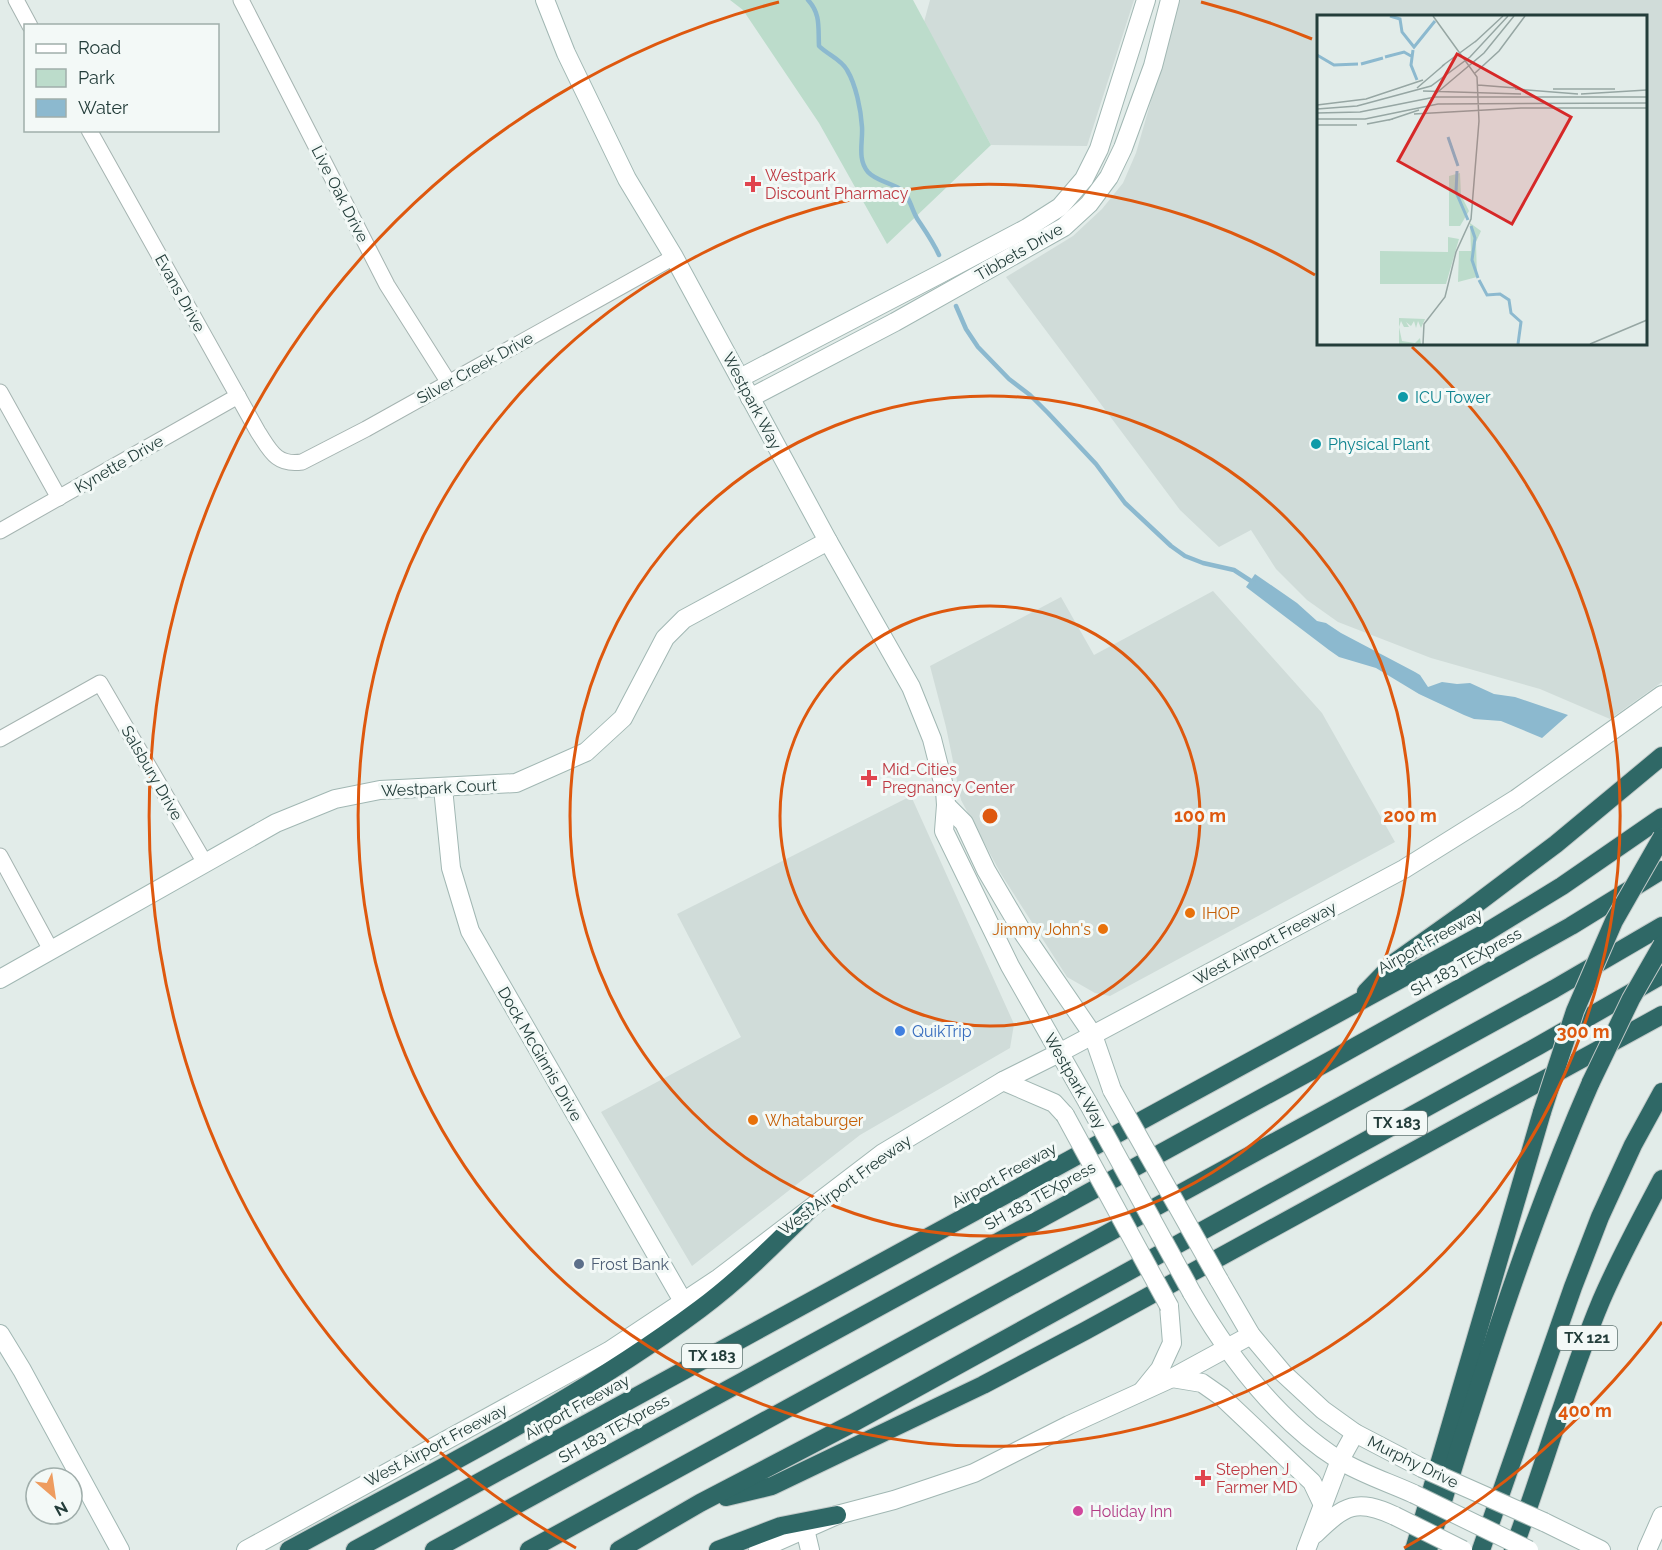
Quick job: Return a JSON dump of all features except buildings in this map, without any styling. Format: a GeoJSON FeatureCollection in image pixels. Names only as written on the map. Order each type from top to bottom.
{"type":"FeatureCollection","features":[{"type":"Feature","properties":{"kind":"highway"},"geometry":{"type":"LineString","coordinates":[[1354,1005],[1395,962],[1556,844],[1662,756]]}},
{"type":"Feature","properties":{"kind":"highway","name":"Airport Freeway"},"geometry":{"type":"LineString","coordinates":[[355,1550],[1485,933],[1562,886],[1662,817]]}},
{"type":"Feature","properties":{"kind":"highway"},"geometry":{"type":"LineString","coordinates":[[1414,1550],[1542,1112],[1575,1011],[1614,921],[1662,837]]}},
{"type":"Feature","properties":{"kind":"highway","name":"SH 183 TEXpress"},"geometry":{"type":"LineString","coordinates":[[434,1550],[1334,1059],[1571,926],[1662,870]]}},
{"type":"Feature","properties":{"kind":"highway"},"geometry":{"type":"LineString","coordinates":[[529,1550],[1554,989],[1662,926]]}},
{"type":"Feature","properties":{"kind":"highway"},"geometry":{"type":"LineString","coordinates":[[1428,1550],[1457,1454],[1569,1132],[1631,999],[1662,945]]}},
{"type":"Feature","properties":{"kind":"highway","name":"TX 183"},"geometry":{"type":"LineString","coordinates":[[619,1550],[700,1503],[853,1423],[1538,1046],[1662,975]]}},
{"type":"Feature","properties":{"kind":"highway"},"geometry":{"type":"LineString","coordinates":[[700,1503],[772,1486],[983,1384],[1085,1331],[1662,1016]]}},
{"type":"Feature","properties":{"kind":"highway"},"geometry":{"type":"LineString","coordinates":[[1481,1550],[1572,1287],[1600,1217],[1633,1145],[1662,1092]]}},
{"type":"Feature","properties":{"kind":"highway","name":"TX 121"},"geometry":{"type":"LineString","coordinates":[[1513,1550],[1530,1505],[1566,1392],[1601,1300],[1662,1179]]}},
{"type":"Feature","properties":{"kind":"highway"},"geometry":{"type":"LineString","coordinates":[[289,1550],[562,1402],[617,1367],[702,1309],[758,1261],[808,1211]]}},
{"type":"Feature","properties":{"kind":"highway"},"geometry":{"type":"LineString","coordinates":[[718,1550],[781,1526],[837,1515]]}},
{"type":"Feature","properties":{"kind":"main road","name":"Westpark Way"},"geometry":{"type":"LineString","coordinates":[[545,0],[566,53],[627,179],[674,257],[828,541],[911,687],[932,739],[945,790],[944,831],[1000,947],[1192,1293],[1213,1329],[1228,1347]]}},
{"type":"Feature","properties":{"kind":"main road","name":"Tibbets Drive"},"geometry":{"type":"LineString","coordinates":[[750,398],[895,322],[1031,236],[1060,207],[1084,179],[1100,149],[1146,0]]}},
{"type":"Feature","properties":{"kind":"main road","name":"Tibbets Drive"},"geometry":{"type":"LineString","coordinates":[[740,378],[1031,236],[1065,227],[1089,204],[1109,177],[1123,148],[1153,66],[1170,0]]}},
{"type":"Feature","properties":{"kind":"main road"},"geometry":{"type":"LineString","coordinates":[[1108,120],[1130,126]]}},
{"type":"Feature","properties":{"kind":"main road","name":"Westpark Court"},"geometry":{"type":"LineString","coordinates":[[0,979],[276,823],[335,799],[380,790],[516,783],[586,752],[623,718],[665,638],[684,619],[828,541]]}},
{"type":"Feature","properties":{"kind":"main road","name":"West Airport Freeway"},"geometry":{"type":"LineString","coordinates":[[246,1550],[609,1352],[684,1303],[883,1153],[1003,1081],[1404,868],[1516,799],[1662,695]]}},
{"type":"Feature","properties":{"kind":"main road","name":"Dock McGinnis Drive"},"geometry":{"type":"LineString","coordinates":[[442,788],[451,868],[470,931],[684,1303]]}},
{"type":"Feature","properties":{"kind":"main road","name":"Westpark Way"},"geometry":{"type":"LineString","coordinates":[[946,805],[964,823],[986,870],[1023,933],[1093,1035],[1112,1090],[1251,1335]]}},
{"type":"Feature","properties":{"kind":"main road"},"geometry":{"type":"LineString","coordinates":[[1003,1081],[1054,1103],[1065,1115],[1169,1306],[1172,1344],[1160,1369],[1140,1393]]}},
{"type":"Feature","properties":{"kind":"main road"},"geometry":{"type":"LineString","coordinates":[[0,1334],[120,1550]]}},
{"type":"Feature","properties":{"kind":"main road"},"geometry":{"type":"LineString","coordinates":[[766,1548],[837,1515],[894,1500],[974,1473],[1069,1425],[1172,1378],[1251,1335]]}},
{"type":"Feature","properties":{"kind":"main road","name":"Murphy Drive"},"geometry":{"type":"LineString","coordinates":[[1251,1335],[1283,1373],[1323,1410],[1355,1433],[1422,1467],[1601,1550]]}},
{"type":"Feature","properties":{"kind":"main road","name":"Murphy Drive"},"geometry":{"type":"LineString","coordinates":[[1228,1347],[1246,1374],[1289,1422],[1340,1460],[1529,1550]]}},
{"type":"Feature","properties":{"kind":"main road"},"geometry":{"type":"LineString","coordinates":[[1172,1378],[1202,1383],[1222,1397],[1312,1482],[1323,1505]]}},
{"type":"Feature","properties":{"kind":"main road"},"geometry":{"type":"LineString","coordinates":[[1307,1545],[1340,1460],[1355,1433]]}},
{"type":"Feature","properties":{"kind":"main road"},"geometry":{"type":"LineString","coordinates":[[1307,1545],[1335,1515],[1360,1505],[1395,1515],[1463,1550]]}},
{"type":"Feature","properties":{"kind":"main road"},"geometry":{"type":"LineString","coordinates":[[1647,1550],[1662,1516]]}},
{"type":"Feature","properties":{"kind":"main road"},"geometry":{"type":"LineString","coordinates":[[805,1529],[810,1550]]}},
{"type":"Feature","properties":{"kind":"street"},"geometry":{"type":"LineString","coordinates":[[16,0],[29,24]]}},
{"type":"Feature","properties":{"kind":"street","name":"Live Oak Drive"},"geometry":{"type":"LineString","coordinates":[[241,0],[387,285],[449,383]]}},
{"type":"Feature","properties":{"kind":"street","name":"Evans Drive"},"geometry":{"type":"LineString","coordinates":[[90,132],[258,432],[274,455]]}},
{"type":"Feature","properties":{"kind":"street","name":"Silver Creek Drive"},"geometry":{"type":"LineString","coordinates":[[274,455],[291,464],[302,462],[674,257]]}},
{"type":"Feature","properties":{"kind":"street"},"geometry":{"type":"LineString","coordinates":[[0,392],[58,498]]}},
{"type":"Feature","properties":{"kind":"street","name":"Kynette Drive"},"geometry":{"type":"LineString","coordinates":[[0,531],[238,396]]}},
{"type":"Feature","properties":{"kind":"street","name":"Salsbury Drive"},"geometry":{"type":"LineString","coordinates":[[0,739],[100,683],[205,863]]}},
{"type":"Feature","properties":{"kind":"street"},"geometry":{"type":"LineString","coordinates":[[0,856],[51,950]]}},
{"type":"Feature","properties":{"kind":"shaded area"},"geometry":{"type":"Polygon","coordinates":[[[930,0],[1134,0],[1087,146],[991,145],[924,22],[930,0]]]}},
{"type":"Feature","properties":{"kind":"shaded area"},"geometry":{"type":"Polygon","coordinates":[[[1180,0],[1662,0],[1662,682],[1610,719],[1540,689],[1431,658],[1338,622],[1307,600],[1276,569],[1251,530],[1219,547],[1180,510],[1006,277],[1073,236],[1102,209],[1123,183],[1136,153],[1180,0]]]}},
{"type":"Feature","properties":{"kind":"shaded area"},"geometry":{"type":"Polygon","coordinates":[[[1213,591],[1322,713],[1395,842],[1110,996],[1095,993],[1067,977],[1001,874],[961,800],[946,727],[930,666],[1061,597],[1094,655],[1213,591]]]}},
{"type":"Feature","properties":{"kind":"shaded area"},"geometry":{"type":"Polygon","coordinates":[[[911,796],[1014,1024],[1010,1048],[860,1135],[692,1266],[601,1112],[741,1037],[677,914],[911,796]]]}},
{"type":"Feature","properties":{"kind":"green space"},"geometry":{"type":"Polygon","coordinates":[[[730,0],[913,0],[991,145],[887,244],[819,123],[743,10],[730,0]]]}},
{"type":"Feature","properties":{"kind":"water"},"geometry":{"type":"Polygon","coordinates":[[[1255,574],[1297,603],[1317,621],[1326,623],[1420,675],[1428,687],[1442,682],[1470,683],[1494,694],[1515,697],[1568,715],[1542,738],[1501,721],[1474,719],[1464,715],[1419,694],[1376,668],[1339,657],[1246,587],[1255,574]]]}},
{"type":"Feature","properties":{"kind":"waterway"},"geometry":{"type":"LineString","coordinates":[[808,0],[817,16],[819,46],[844,66],[853,83],[858,98],[862,127],[862,156],[865,167],[875,177],[904,192],[939,255]]}},
{"type":"Feature","properties":{"kind":"waterway"},"geometry":{"type":"LineString","coordinates":[[956,306],[966,329],[978,347],[1009,379],[1048,413],[1096,464],[1125,503],[1171,546],[1185,556],[1203,563],[1234,570],[1254,583]]}},
{"type":"Feature","properties":{"kind":"place","name":"Westpark Discount Pharmacy"},"geometry":{"type":"Point","coordinates":[753,184]}},
{"type":"Feature","properties":{"kind":"place","name":"ICU Tower"},"geometry":{"type":"Point","coordinates":[1403,397]}},
{"type":"Feature","properties":{"kind":"place","name":"Physical Plant"},"geometry":{"type":"Point","coordinates":[1316,444]}},
{"type":"Feature","properties":{"kind":"place","name":"Mid-Cities Pregnancy Center"},"geometry":{"type":"Point","coordinates":[869,778]}},
{"type":"Feature","properties":{"kind":"place","name":"IHOP"},"geometry":{"type":"Point","coordinates":[1190,913]}},
{"type":"Feature","properties":{"kind":"place","name":"Jimmy John's"},"geometry":{"type":"Point","coordinates":[1103,929]}},
{"type":"Feature","properties":{"kind":"place","name":"QuikTrip"},"geometry":{"type":"Point","coordinates":[900,1031]}},
{"type":"Feature","properties":{"kind":"place","name":"Whataburger"},"geometry":{"type":"Point","coordinates":[753,1120]}},
{"type":"Feature","properties":{"kind":"place","name":"Frost Bank"},"geometry":{"type":"Point","coordinates":[579,1264]}},
{"type":"Feature","properties":{"kind":"place","name":"Stephen J Farmer MD"},"geometry":{"type":"Point","coordinates":[1203,1478]}},
{"type":"Feature","properties":{"kind":"place","name":"Holiday Inn"},"geometry":{"type":"Point","coordinates":[1078,1511]}}]}
